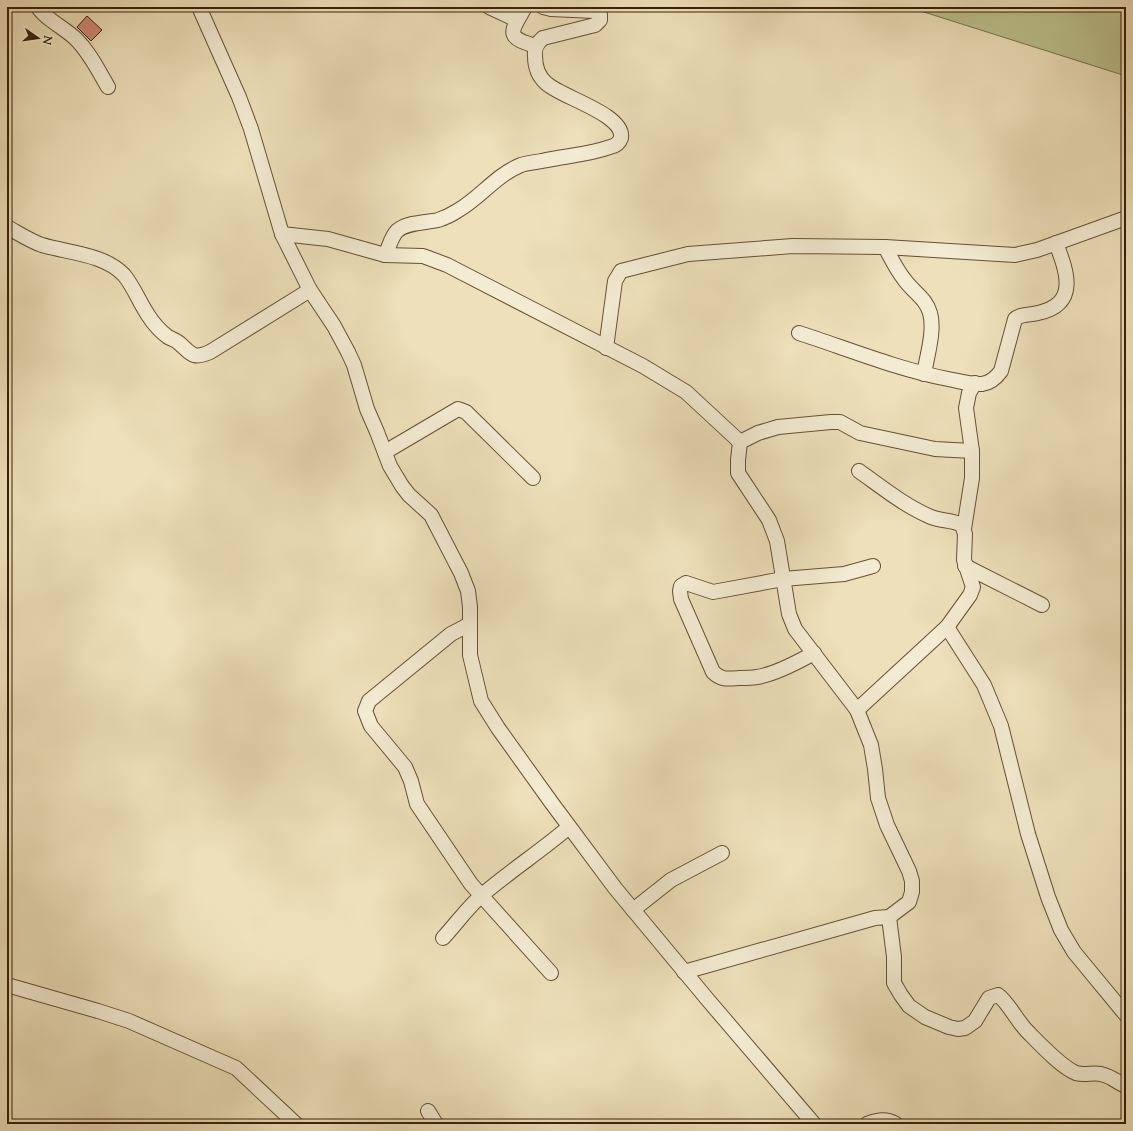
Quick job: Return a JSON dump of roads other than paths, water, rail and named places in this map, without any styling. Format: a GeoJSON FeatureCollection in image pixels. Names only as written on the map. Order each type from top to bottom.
{"type":"FeatureCollection","features":[{"type":"Feature","properties":{"kind":"street"},"geometry":{"type":"LineString","coordinates":[[38,7],[44,15],[68,31],[77,40],[94,62],[108,87]]}},
{"type":"Feature","properties":{"kind":"street"},"geometry":{"type":"LineString","coordinates":[[199,7],[246,116],[282,234],[310,290],[334,326],[348,352],[354,365],[367,409],[390,466],[409,495],[432,515],[461,573],[468,591],[470,655],[481,700],[498,728],[569,828],[615,888],[684,972],[814,1124]]}},
{"type":"Feature","properties":{"kind":"street"},"geometry":{"type":"LineString","coordinates":[[489,7],[518,20]]}},
{"type":"Feature","properties":{"kind":"street"},"geometry":{"type":"LineString","coordinates":[[525,7],[514,27],[514,36],[516,40],[536,46]]}},
{"type":"Feature","properties":{"kind":"street"},"geometry":{"type":"LineString","coordinates":[[385,256],[393,236],[398,230],[407,226],[439,220],[458,211],[504,173],[522,165],[600,151],[615,146],[619,142],[621,137],[620,132],[614,121],[576,99],[556,91],[546,84],[540,76],[535,62],[534,51],[538,42],[543,38],[595,25],[598,23],[600,18],[598,13],[594,11],[551,9],[543,7]]}},
{"type":"Feature","properties":{"kind":"street"},"geometry":{"type":"LineString","coordinates":[[606,348],[615,281],[621,271],[688,254],[793,246],[885,247],[1015,255],[1037,250],[1126,218]]}},
{"type":"Feature","properties":{"kind":"street"},"geometry":{"type":"LineString","coordinates":[[7,227],[40,244],[96,258],[111,264],[124,275],[148,315],[161,331],[177,341],[189,353],[196,355],[204,355],[210,352],[310,290]]}},
{"type":"Feature","properties":{"kind":"street"},"geometry":{"type":"LineString","coordinates":[[282,234],[328,239],[385,256],[423,256],[434,259],[643,366],[686,392],[740,442]]}},
{"type":"Feature","properties":{"kind":"street"},"geometry":{"type":"LineString","coordinates":[[799,333],[924,374],[981,384],[990,382],[997,378],[1001,371],[1013,322],[1017,317],[1040,313],[1056,307],[1064,297],[1066,292],[1066,278],[1064,264],[1056,243]]}},
{"type":"Feature","properties":{"kind":"street"},"geometry":{"type":"LineString","coordinates":[[885,247],[896,268],[905,280],[924,299],[930,313],[932,326],[924,374]]}},
{"type":"Feature","properties":{"kind":"street"},"geometry":{"type":"LineString","coordinates":[[857,710],[947,627],[972,591],[972,581],[965,566],[964,560],[964,529],[972,478],[972,451],[966,408],[969,393],[975,383]]}},
{"type":"Feature","properties":{"kind":"street"},"geometry":{"type":"LineString","coordinates":[[385,452],[458,409],[466,412],[533,478]]}},
{"type":"Feature","properties":{"kind":"street"},"geometry":{"type":"LineString","coordinates":[[740,442],[758,433],[778,427],[840,422],[860,433],[934,449],[972,451]]}},
{"type":"Feature","properties":{"kind":"street"},"geometry":{"type":"LineString","coordinates":[[684,972],[874,918],[889,917],[909,902],[912,892],[912,881],[909,871],[887,825],[878,798],[871,745],[857,710],[795,629],[789,614],[777,542],[769,520],[738,473],[740,442]]}},
{"type":"Feature","properties":{"kind":"street"},"geometry":{"type":"LineString","coordinates":[[859,471],[907,505],[933,517],[957,522],[962,525],[964,529]]}},
{"type":"Feature","properties":{"kind":"street"},"geometry":{"type":"LineString","coordinates":[[814,653],[792,666],[759,677],[722,679],[718,677],[713,672],[681,599],[681,586],[686,583],[714,592],[783,579],[844,574],[873,566]]}},
{"type":"Feature","properties":{"kind":"street"},"geometry":{"type":"LineString","coordinates":[[965,566],[1042,605]]}},
{"type":"Feature","properties":{"kind":"street"},"geometry":{"type":"LineString","coordinates":[[470,624],[450,634],[369,701],[365,710],[372,726],[406,767],[417,804],[464,874],[551,973]]}},
{"type":"Feature","properties":{"kind":"street"},"geometry":{"type":"LineString","coordinates":[[947,627],[984,686],[1001,726],[1028,834],[1048,897],[1061,930],[1074,952],[1126,1015]]}},
{"type":"Feature","properties":{"kind":"street"},"geometry":{"type":"LineString","coordinates":[[443,938],[481,895],[569,828]]}},
{"type":"Feature","properties":{"kind":"street"},"geometry":{"type":"LineString","coordinates":[[633,910],[671,880],[722,853]]}},
{"type":"Feature","properties":{"kind":"street"},"geometry":{"type":"LineString","coordinates":[[889,917],[894,957],[894,983],[909,1006],[924,1017],[948,1027],[958,1029],[965,1028],[975,1021],[989,998],[998,995],[1002,998],[1018,1021],[1056,1059],[1075,1072],[1085,1074],[1098,1073],[1126,1086]]}},
{"type":"Feature","properties":{"kind":"street"},"geometry":{"type":"LineString","coordinates":[[7,985],[98,1010],[129,1021],[236,1068],[296,1124]]}},
{"type":"Feature","properties":{"kind":"street"},"geometry":{"type":"LineString","coordinates":[[428,1111],[436,1124]]}},
{"type":"Feature","properties":{"kind":"street"},"geometry":{"type":"LineString","coordinates":[[867,1124],[881,1120],[896,1124]]}}]}
